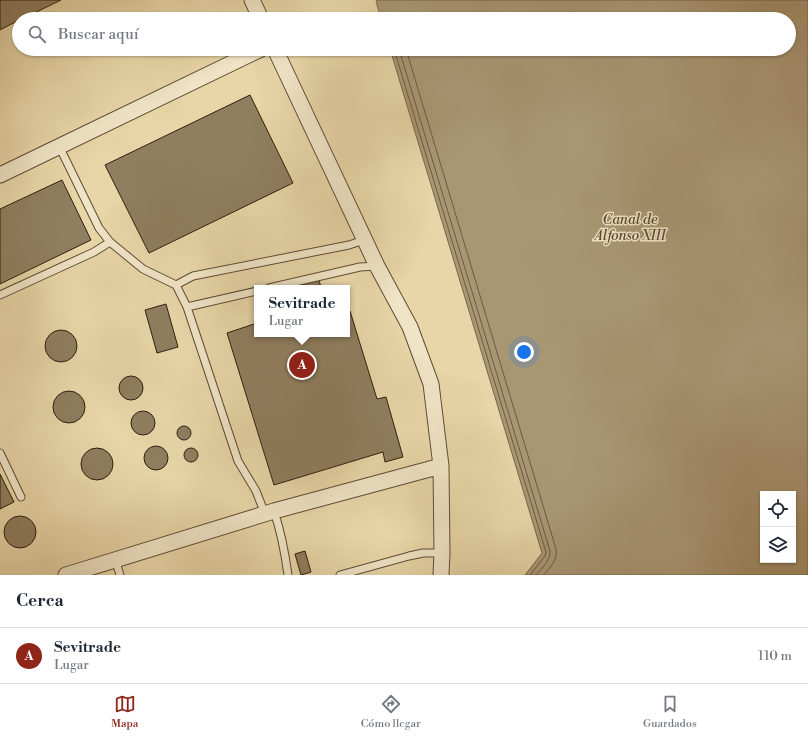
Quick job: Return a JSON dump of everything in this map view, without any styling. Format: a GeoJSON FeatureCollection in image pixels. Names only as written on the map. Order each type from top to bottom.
{"type":"FeatureCollection","features":[{"type":"Feature","properties":{"kind":"street"},"geometry":{"type":"LineString","coordinates":[[252,0],[258,12]]}},
{"type":"Feature","properties":{"kind":"street"},"geometry":{"type":"LineString","coordinates":[[0,175],[246,56]]}},
{"type":"Feature","properties":{"kind":"street"},"geometry":{"type":"LineString","coordinates":[[278,56],[364,240],[410,327],[431,384],[441,466],[441,575]]}},
{"type":"Feature","properties":{"kind":"street"},"geometry":{"type":"LineString","coordinates":[[66,575],[270,513],[441,466]]}},
{"type":"Feature","properties":{"kind":"lane"},"geometry":{"type":"LineString","coordinates":[[59,146],[99,228],[110,242],[143,269],[176,285],[187,308],[238,461],[280,530],[286,555],[288,575]]}},
{"type":"Feature","properties":{"kind":"lane"},"geometry":{"type":"LineString","coordinates":[[176,285],[193,276],[350,245],[364,240]]}},
{"type":"Feature","properties":{"kind":"lane"},"geometry":{"type":"LineString","coordinates":[[0,295],[94,252],[110,242]]}},
{"type":"Feature","properties":{"kind":"lane"},"geometry":{"type":"LineString","coordinates":[[282,285],[360,267],[377,266]]}},
{"type":"Feature","properties":{"kind":"lane"},"geometry":{"type":"LineString","coordinates":[[187,308],[254,292]]}},
{"type":"Feature","properties":{"kind":"lane"},"geometry":{"type":"LineString","coordinates":[[0,453],[20,497]]}},
{"type":"Feature","properties":{"kind":"lane"},"geometry":{"type":"LineString","coordinates":[[340,575],[422,553],[442,553]]}},
{"type":"Feature","properties":{"kind":"lane"},"geometry":{"type":"LineString","coordinates":[[115,560],[120,575]]}},
{"type":"Feature","properties":{"kind":"water","name":"Canal de Alfonso XIII"},"geometry":{"type":"Polygon","coordinates":[[[808,0],[808,575],[525,575],[542,553],[392,56],[796,56],[796,12],[379,12],[376,1],[808,0]]]}},
{"type":"Feature","properties":{"kind":"building"},"geometry":{"type":"Polygon","coordinates":[[[0,0],[61,0],[36,12],[12,12],[12,24],[0,30],[0,0]]]}},
{"type":"Feature","properties":{"kind":"building"},"geometry":{"type":"Polygon","coordinates":[[[250,95],[293,183],[149,253],[105,165],[250,95]]]}},
{"type":"Feature","properties":{"kind":"building"},"geometry":{"type":"Polygon","coordinates":[[[62,180],[91,240],[0,284],[0,209],[62,180]]]}},
{"type":"Feature","properties":{"kind":"building"},"geometry":{"type":"Polygon","coordinates":[[[319,280],[320,285],[301,285],[319,280]]]}},
{"type":"Feature","properties":{"kind":"building"},"geometry":{"type":"Polygon","coordinates":[[[166,304],[178,347],[157,353],[145,310],[166,304]]]}},
{"type":"Feature","properties":{"kind":"building"},"geometry":{"type":"Polygon","coordinates":[[[350,311],[377,399],[386,397],[403,457],[385,462],[383,452],[274,485],[227,333],[254,324],[254,337],[350,337],[350,311]]]}},
{"type":"Feature","properties":{"kind":"building"},"geometry":{"type":"Polygon","coordinates":[[[58,330],[64,330],[73,334],[77,346],[73,358],[64,362],[58,362],[49,358],[45,349],[45,343],[49,334],[58,330]]]}},
{"type":"Feature","properties":{"kind":"building"},"geometry":{"type":"Polygon","coordinates":[[[131,376],[139,380],[143,388],[139,396],[131,400],[123,396],[119,388],[123,380],[131,376]]]}},
{"type":"Feature","properties":{"kind":"building"},"geometry":{"type":"Polygon","coordinates":[[[66,391],[72,391],[81,395],[85,407],[81,419],[72,423],[66,423],[57,419],[53,410],[53,404],[57,395],[66,391]]]}},
{"type":"Feature","properties":{"kind":"building"},"geometry":{"type":"Polygon","coordinates":[[[143,411],[151,415],[155,423],[151,431],[143,435],[135,431],[131,423],[135,415],[143,411]]]}},
{"type":"Feature","properties":{"kind":"building"},"geometry":{"type":"Polygon","coordinates":[[[181,426],[187,426],[191,430],[191,436],[187,440],[181,440],[177,436],[177,430],[181,426]]]}},
{"type":"Feature","properties":{"kind":"building"},"geometry":{"type":"Polygon","coordinates":[[[156,446],[164,450],[168,458],[164,466],[156,470],[148,466],[144,458],[148,450],[156,446]]]}},
{"type":"Feature","properties":{"kind":"building"},"geometry":{"type":"Polygon","coordinates":[[[94,448],[100,448],[109,452],[113,464],[109,476],[100,480],[94,480],[85,476],[81,467],[81,461],[85,452],[94,448]]]}},
{"type":"Feature","properties":{"kind":"building"},"geometry":{"type":"Polygon","coordinates":[[[188,448],[194,448],[198,452],[198,458],[194,462],[188,462],[184,458],[184,452],[188,448]]]}},
{"type":"Feature","properties":{"kind":"building"},"geometry":{"type":"Polygon","coordinates":[[[0,474],[14,502],[0,509],[0,474]]]}},
{"type":"Feature","properties":{"kind":"building"},"geometry":{"type":"Polygon","coordinates":[[[17,516],[23,516],[32,520],[36,532],[32,544],[23,548],[17,548],[8,544],[4,535],[4,529],[8,520],[17,516]]]}},
{"type":"Feature","properties":{"kind":"building"},"geometry":{"type":"Polygon","coordinates":[[[305,551],[311,572],[301,575],[295,554],[305,551]]]}},
{"type":"Feature","properties":{"kind":"place","name":"Sevitrade"},"geometry":{"type":"Point","coordinates":[302,365]}}]}
